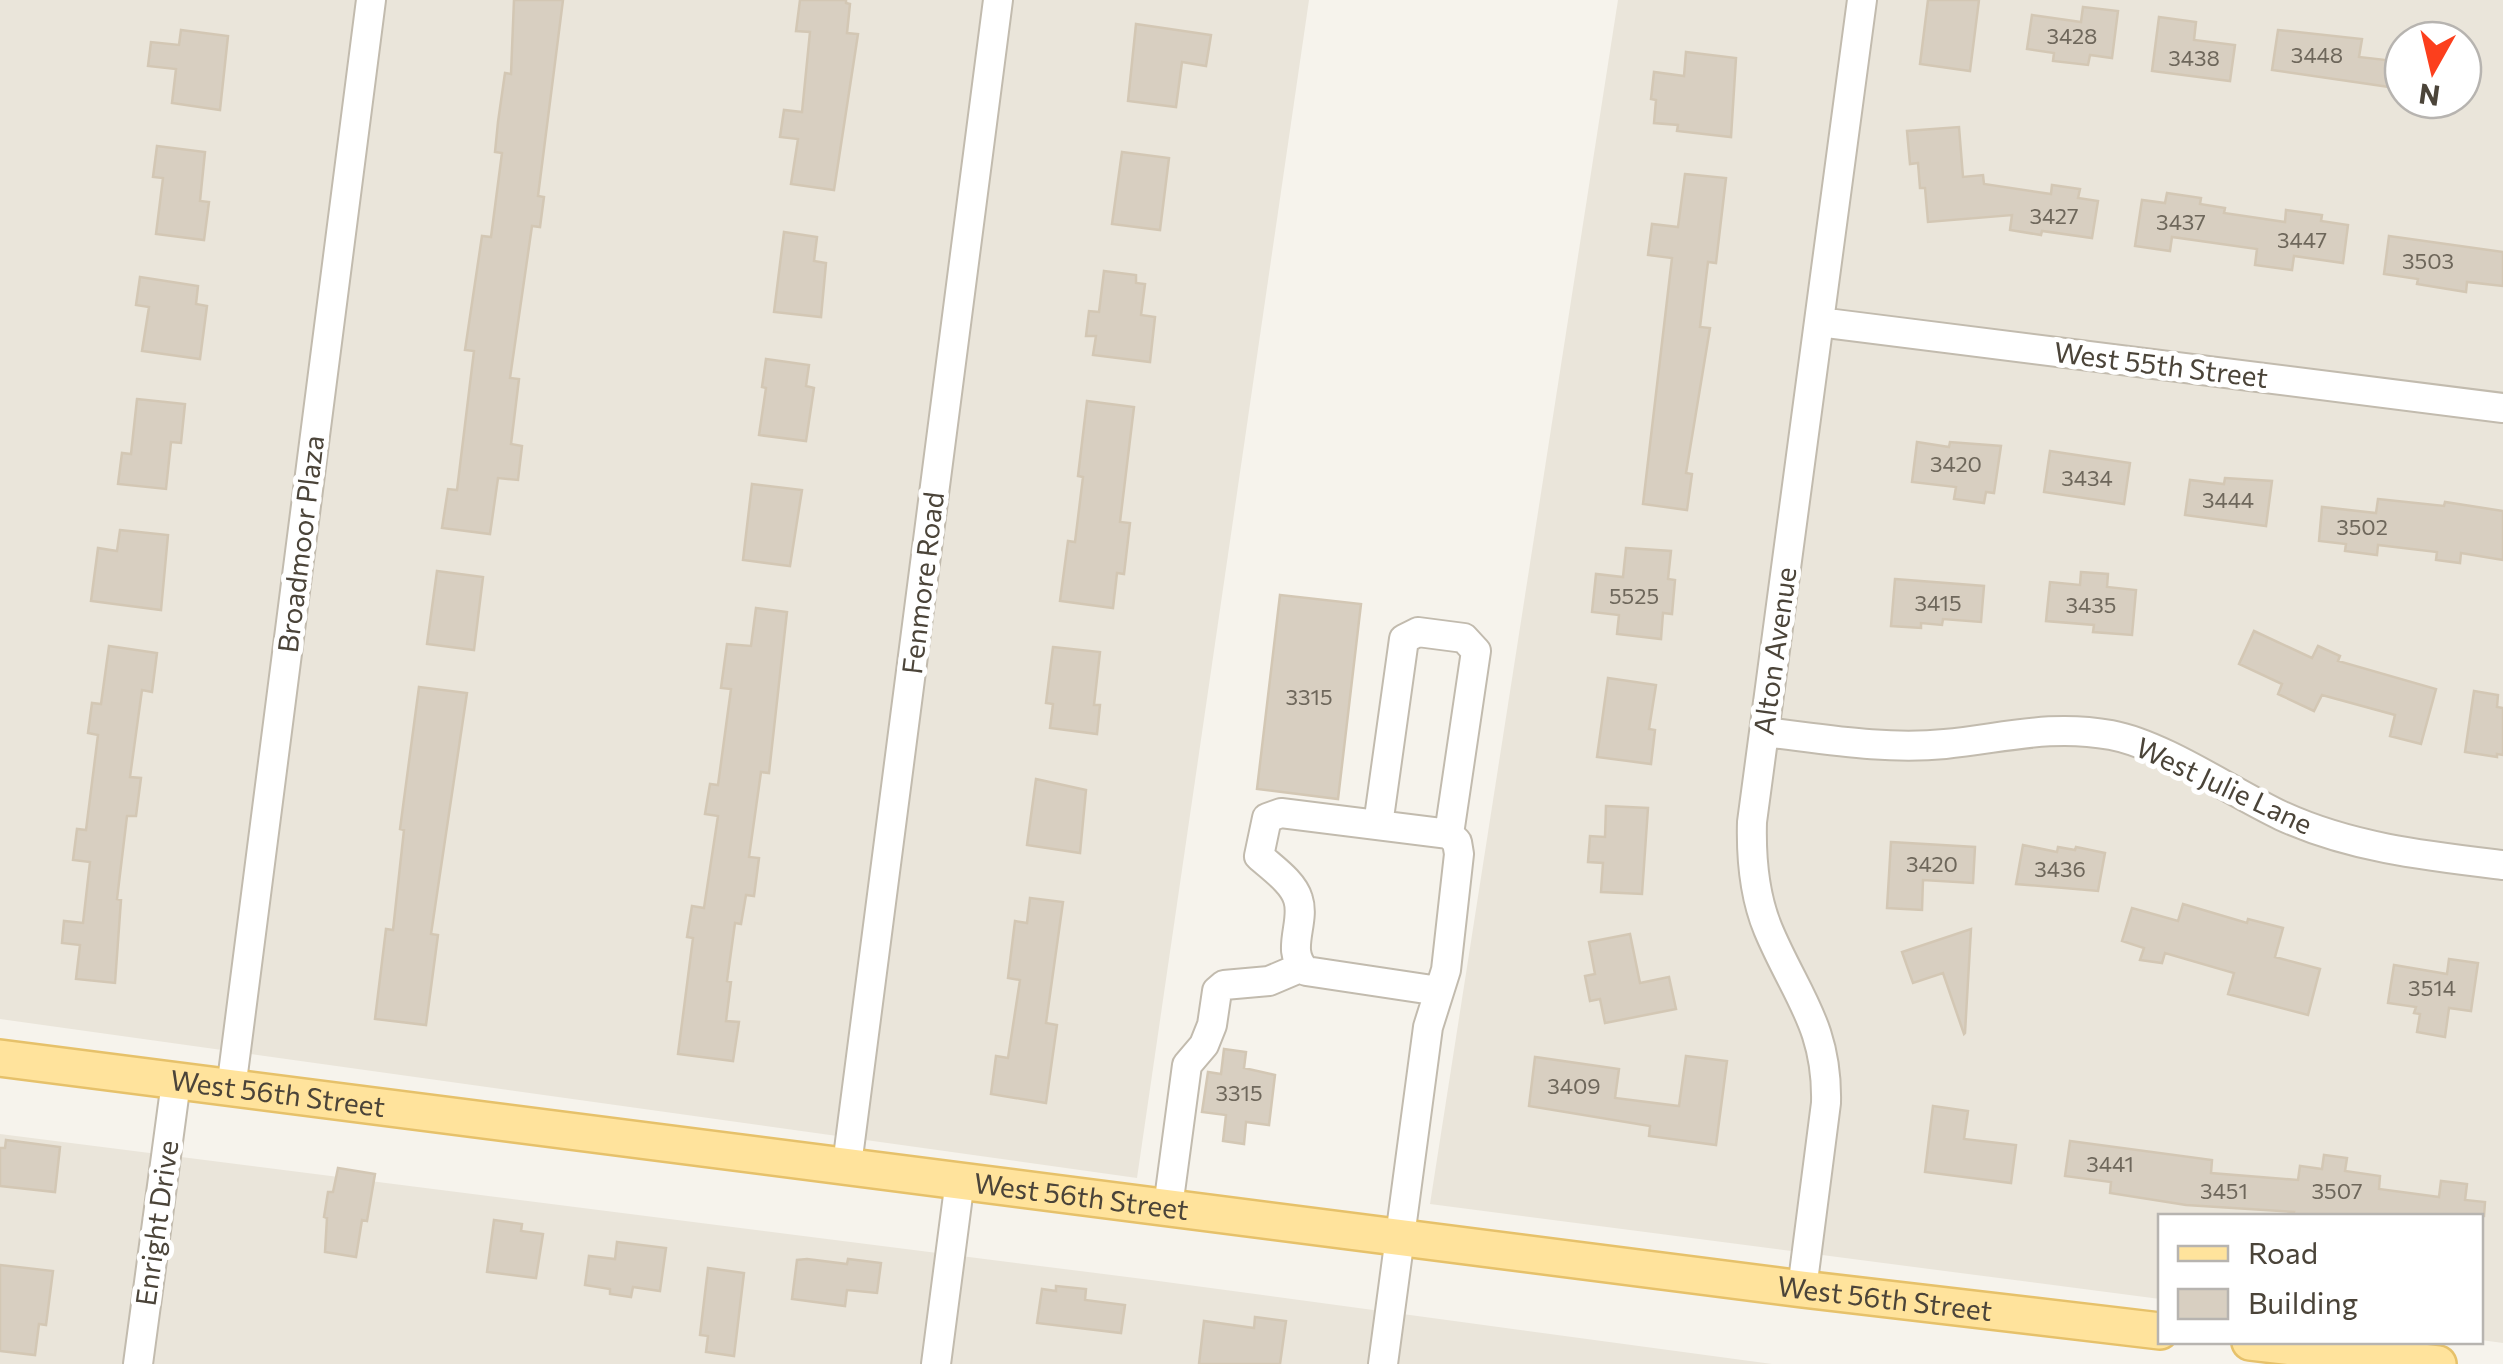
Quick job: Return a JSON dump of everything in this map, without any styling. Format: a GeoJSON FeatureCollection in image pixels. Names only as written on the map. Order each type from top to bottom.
{"type":"FeatureCollection","features":[{"type":"Feature","properties":{"kind":"main road","name":"West 56th Street"},"geometry":{"type":"LineString","coordinates":[[0,1058],[1802,1289],[2158,1331]]}},
{"type":"Feature","properties":{"kind":"main road"},"geometry":{"type":"LineString","coordinates":[[2264,1344],[2374,1360],[2438,1364]]}},
{"type":"Feature","properties":{"kind":"street","name":"Broadmoor Plaza"},"geometry":{"type":"LineString","coordinates":[[231,1088],[371,0]]}},
{"type":"Feature","properties":{"kind":"street","name":"Fenmore Road"},"geometry":{"type":"LineString","coordinates":[[847,1165],[998,0]]}},
{"type":"Feature","properties":{"kind":"street","name":"Alton Avenue"},"geometry":{"type":"LineString","coordinates":[[1802,1289],[1826,1078],[1812,1015],[1766,926],[1756,887],[1752,822],[1862,0]]}},
{"type":"Feature","properties":{"kind":"street","name":"West 55th Street"},"geometry":{"type":"LineString","coordinates":[[1819,322],[2503,408]]}},
{"type":"Feature","properties":{"kind":"street"},"geometry":{"type":"LineString","coordinates":[[1378,825],[1404,639],[1418,632],[1464,638],[1476,651],[1449,834]]}},
{"type":"Feature","properties":{"kind":"street","name":"West Julie Lane"},"geometry":{"type":"LineString","coordinates":[[1764,732],[1884,746],[1972,742],[2035,730],[2115,736],[2153,750],[2309,828],[2384,849],[2503,865]]}},
{"type":"Feature","properties":{"kind":"street"},"geometry":{"type":"LineString","coordinates":[[1384,1364],[1428,1027],[1440,991],[1446,970],[1459,854],[1457,842],[1449,834],[1378,825],[1281,813],[1267,818],[1259,856],[1298,895],[1296,953],[1302,967],[1440,991]]}},
{"type":"Feature","properties":{"kind":"street"},"geometry":{"type":"LineString","coordinates":[[1168,1207],[1187,1066],[1204,1045],[1217,991],[1224,984],[1269,981],[1302,967]]}},
{"type":"Feature","properties":{"kind":"street","name":"Enright Drive"},"geometry":{"type":"LineString","coordinates":[[138,1364],[176,1082]]}},
{"type":"Feature","properties":{"kind":"street"},"geometry":{"type":"LineString","coordinates":[[936,1364],[960,1180]]}},
{"type":"Feature","properties":{"kind":"shaded area"},"geometry":{"type":"Polygon","coordinates":[[[0,0],[1309,0],[1137,1178],[0,1019],[0,0]]]}},
{"type":"Feature","properties":{"kind":"shaded area"},"geometry":{"type":"Polygon","coordinates":[[[1618,0],[2503,0],[2503,1343],[2483,1340],[2483,1214],[2158,1214],[2158,1299],[1430,1204],[1618,0]]]}},
{"type":"Feature","properties":{"kind":"shaded area"},"geometry":{"type":"Polygon","coordinates":[[[0,1134],[1151,1280],[1772,1364],[0,1364],[0,1134]]]}},
{"type":"Feature","properties":{"kind":"building"},"geometry":{"type":"Polygon","coordinates":[[[514,0],[563,0],[538,196],[544,197],[540,227],[532,226],[510,378],[519,379],[511,444],[522,446],[518,480],[498,478],[490,534],[442,528],[448,489],[457,490],[474,351],[465,350],[482,236],[491,237],[502,153],[495,152],[505,73],[511,74],[514,0]]]}},
{"type":"Feature","properties":{"kind":"building"},"geometry":{"type":"Polygon","coordinates":[[[800,0],[846,0],[850,4],[847,33],[858,34],[834,190],[791,184],[798,139],[780,137],[784,110],[802,112],[810,32],[796,31],[800,0]]]}},
{"type":"Feature","properties":{"kind":"building"},"geometry":{"type":"Polygon","coordinates":[[[1928,0],[1979,0],[1970,71],[1920,64],[1928,0]]]}},
{"type":"Feature","properties":{"kind":"building"},"geometry":{"type":"Polygon","coordinates":[[[2083,7],[2118,11],[2112,58],[2090,55],[2088,65],[2053,61],[2054,53],[2027,49],[2032,15],[2081,22],[2083,7]]]}},
{"type":"Feature","properties":{"kind":"building"},"geometry":{"type":"Polygon","coordinates":[[[2159,17],[2196,22],[2194,40],[2235,45],[2230,81],[2152,71],[2159,17]]]}},
{"type":"Feature","properties":{"kind":"building"},"geometry":{"type":"Polygon","coordinates":[[[1136,24],[1211,35],[1206,66],[1182,62],[1176,107],[1128,101],[1136,24]]]}},
{"type":"Feature","properties":{"kind":"building"},"geometry":{"type":"Polygon","coordinates":[[[181,30],[228,36],[220,110],[172,103],[176,69],[148,66],[151,42],[179,45],[181,30]]]}},
{"type":"Feature","properties":{"kind":"building"},"geometry":{"type":"Polygon","coordinates":[[[2278,30],[2362,39],[2359,57],[2383,60],[2383,86],[2272,70],[2278,30]]]}},
{"type":"Feature","properties":{"kind":"building"},"geometry":{"type":"Polygon","coordinates":[[[1686,52],[1736,58],[1731,137],[1677,131],[1678,125],[1654,123],[1654,72],[1684,76],[1686,52]]]}},
{"type":"Feature","properties":{"kind":"building"},"geometry":{"type":"Polygon","coordinates":[[[1959,127],[1963,177],[1983,175],[1984,184],[2051,194],[2052,185],[2080,189],[2078,198],[2098,201],[2092,238],[2010,230],[2012,215],[1928,222],[1925,188],[1920,188],[1918,163],[1910,164],[1907,131],[1959,127]]]}},
{"type":"Feature","properties":{"kind":"building"},"geometry":{"type":"Polygon","coordinates":[[[157,146],[205,152],[200,201],[209,202],[204,240],[156,234],[163,178],[153,177],[157,146]]]}},
{"type":"Feature","properties":{"kind":"building"},"geometry":{"type":"Polygon","coordinates":[[[1122,152],[1169,158],[1160,230],[1112,224],[1122,152]]]}},
{"type":"Feature","properties":{"kind":"building"},"geometry":{"type":"Polygon","coordinates":[[[1685,174],[1726,178],[1716,263],[1708,262],[1700,327],[1710,328],[1686,473],[1692,474],[1687,510],[1643,504],[1672,258],[1648,255],[1652,224],[1678,227],[1685,174]]]}},
{"type":"Feature","properties":{"kind":"building"},"geometry":{"type":"Polygon","coordinates":[[[2167,193],[2201,198],[2200,204],[2225,208],[2224,213],[2285,222],[2286,210],[2322,215],[2321,221],[2348,225],[2343,263],[2294,256],[2292,270],[2255,265],[2257,249],[2172,237],[2170,251],[2135,246],[2142,200],[2165,203],[2167,193]]]}},
{"type":"Feature","properties":{"kind":"building"},"geometry":{"type":"Polygon","coordinates":[[[784,232],[817,237],[814,261],[826,263],[821,317],[774,312],[784,232]]]}},
{"type":"Feature","properties":{"kind":"building"},"geometry":{"type":"Polygon","coordinates":[[[2389,236],[2503,252],[2503,286],[2467,282],[2466,292],[2384,274],[2389,236]]]}},
{"type":"Feature","properties":{"kind":"building"},"geometry":{"type":"Polygon","coordinates":[[[1104,271],[1136,275],[1136,283],[1145,284],[1141,315],[1155,317],[1150,362],[1093,355],[1096,336],[1086,336],[1089,311],[1099,312],[1104,271]]]}},
{"type":"Feature","properties":{"kind":"building"},"geometry":{"type":"Polygon","coordinates":[[[140,277],[198,286],[196,304],[207,306],[200,359],[142,351],[149,307],[136,305],[140,277]]]}},
{"type":"Feature","properties":{"kind":"building"},"geometry":{"type":"Polygon","coordinates":[[[766,359],[809,365],[806,386],[814,388],[806,441],[759,435],[766,359]]]}},
{"type":"Feature","properties":{"kind":"building"},"geometry":{"type":"Polygon","coordinates":[[[137,399],[185,404],[181,443],[171,442],[166,489],[118,484],[122,453],[131,454],[137,399]]]}},
{"type":"Feature","properties":{"kind":"building"},"geometry":{"type":"Polygon","coordinates":[[[1087,401],[1134,407],[1120,522],[1130,523],[1124,574],[1117,573],[1113,608],[1060,601],[1068,541],[1075,542],[1087,401]]]}},
{"type":"Feature","properties":{"kind":"building"},"geometry":{"type":"Polygon","coordinates":[[[1917,442],[1949,447],[1950,442],[2001,446],[1994,493],[1986,492],[1984,503],[1954,499],[1956,487],[1912,482],[1917,442]]]}},
{"type":"Feature","properties":{"kind":"building"},"geometry":{"type":"Polygon","coordinates":[[[2050,451],[2130,463],[2124,504],[2044,492],[2050,451]]]}},
{"type":"Feature","properties":{"kind":"building"},"geometry":{"type":"Polygon","coordinates":[[[2225,478],[2272,481],[2266,526],[2185,515],[2190,480],[2224,484],[2225,478]]]}},
{"type":"Feature","properties":{"kind":"building"},"geometry":{"type":"Polygon","coordinates":[[[752,484],[802,490],[790,566],[743,560],[752,484]]]}},
{"type":"Feature","properties":{"kind":"building"},"geometry":{"type":"Polygon","coordinates":[[[2378,499],[2444,506],[2445,502],[2503,511],[2503,560],[2461,553],[2460,563],[2436,560],[2437,552],[2378,545],[2377,555],[2345,551],[2346,544],[2319,541],[2322,507],[2376,513],[2378,499]]]}},
{"type":"Feature","properties":{"kind":"building"},"geometry":{"type":"Polygon","coordinates":[[[120,530],[168,535],[161,610],[91,601],[98,548],[117,551],[120,530]]]}},
{"type":"Feature","properties":{"kind":"building"},"geometry":{"type":"Polygon","coordinates":[[[1626,548],[1671,551],[1668,579],[1675,580],[1672,614],[1663,613],[1661,639],[1617,634],[1619,615],[1592,612],[1596,574],[1623,577],[1626,548]]]}},
{"type":"Feature","properties":{"kind":"building"},"geometry":{"type":"Polygon","coordinates":[[[437,571],[483,577],[474,650],[427,644],[437,571]]]}},
{"type":"Feature","properties":{"kind":"building"},"geometry":{"type":"Polygon","coordinates":[[[2081,572],[2108,574],[2107,587],[2136,590],[2132,635],[2093,632],[2094,625],[2046,621],[2050,582],[2080,585],[2081,572]]]}},
{"type":"Feature","properties":{"kind":"building"},"geometry":{"type":"Polygon","coordinates":[[[1895,579],[1984,586],[1981,622],[1943,619],[1942,625],[1921,623],[1921,628],[1891,626],[1895,579]]]}},
{"type":"Feature","properties":{"kind":"building"},"geometry":{"type":"Polygon","coordinates":[[[1280,595],[1361,604],[1338,799],[1257,789],[1280,595]]]}},
{"type":"Feature","properties":{"kind":"building"},"geometry":{"type":"Polygon","coordinates":[[[756,608],[787,612],[769,773],[761,772],[749,857],[759,858],[754,896],[746,895],[741,924],[735,923],[727,981],[731,982],[726,1021],[739,1022],[733,1061],[678,1054],[693,938],[687,937],[692,906],[704,908],[718,816],[705,814],[710,784],[718,785],[731,689],[721,688],[727,644],[751,646],[756,608]]]}},
{"type":"Feature","properties":{"kind":"building"},"geometry":{"type":"Polygon","coordinates":[[[2254,631],[2312,658],[2318,646],[2340,656],[2338,661],[2436,689],[2421,744],[2390,736],[2395,715],[2322,695],[2314,711],[2278,694],[2282,684],[2239,664],[2254,631]]]}},
{"type":"Feature","properties":{"kind":"building"},"geometry":{"type":"Polygon","coordinates":[[[109,646],[157,653],[152,692],[142,690],[130,777],[141,778],[136,816],[127,816],[117,899],[121,900],[115,983],[76,979],[80,945],[62,943],[64,921],[83,923],[90,862],[73,860],[77,829],[86,830],[98,735],[88,733],[92,703],[101,704],[109,646]]]}},
{"type":"Feature","properties":{"kind":"building"},"geometry":{"type":"Polygon","coordinates":[[[1053,647],[1100,652],[1094,705],[1100,705],[1097,734],[1050,728],[1053,704],[1046,703],[1053,647]]]}},
{"type":"Feature","properties":{"kind":"building"},"geometry":{"type":"Polygon","coordinates":[[[1608,678],[1656,685],[1649,729],[1655,730],[1651,764],[1597,757],[1608,678]]]}},
{"type":"Feature","properties":{"kind":"building"},"geometry":{"type":"Polygon","coordinates":[[[419,687],[467,693],[431,934],[438,935],[426,1025],[375,1019],[386,929],[393,930],[404,830],[400,829],[419,687]]]}},
{"type":"Feature","properties":{"kind":"building"},"geometry":{"type":"Polygon","coordinates":[[[2474,691],[2498,695],[2497,707],[2503,708],[2503,755],[2465,752],[2474,691]]]}},
{"type":"Feature","properties":{"kind":"building"},"geometry":{"type":"Polygon","coordinates":[[[1036,779],[1086,790],[1080,853],[1027,845],[1036,779]]]}},
{"type":"Feature","properties":{"kind":"building"},"geometry":{"type":"Polygon","coordinates":[[[1606,806],[1648,808],[1642,894],[1601,892],[1603,863],[1588,862],[1590,836],[1605,837],[1606,806]]]}},
{"type":"Feature","properties":{"kind":"building"},"geometry":{"type":"Polygon","coordinates":[[[1891,842],[1975,847],[1973,883],[1923,880],[1922,910],[1887,908],[1891,842]]]}},
{"type":"Feature","properties":{"kind":"building"},"geometry":{"type":"Polygon","coordinates":[[[2023,845],[2057,852],[2058,847],[2076,847],[2105,853],[2098,891],[2016,884],[2023,845]]]}},
{"type":"Feature","properties":{"kind":"building"},"geometry":{"type":"Polygon","coordinates":[[[1030,898],[1063,902],[1046,1023],[1057,1025],[1046,1103],[991,1094],[996,1056],[1008,1058],[1020,980],[1008,978],[1015,921],[1027,923],[1030,898]]]}},
{"type":"Feature","properties":{"kind":"building"},"geometry":{"type":"Polygon","coordinates":[[[2183,904],[2247,923],[2248,919],[2283,928],[2275,957],[2320,969],[2308,1015],[2228,994],[2234,973],[2165,953],[2162,963],[2140,960],[2144,948],[2122,941],[2132,908],[2178,921],[2183,904]]]}},
{"type":"Feature","properties":{"kind":"building"},"geometry":{"type":"Polygon","coordinates":[[[1971,929],[1964,1034],[1943,973],[1913,983],[1902,952],[1971,929]]]}},
{"type":"Feature","properties":{"kind":"building"},"geometry":{"type":"Polygon","coordinates":[[[1630,934],[1640,983],[1669,977],[1676,1009],[1605,1023],[1600,999],[1590,1001],[1585,976],[1595,974],[1589,942],[1630,934]]]}},
{"type":"Feature","properties":{"kind":"building"},"geometry":{"type":"Polygon","coordinates":[[[2449,959],[2478,963],[2471,1011],[2449,1008],[2445,1037],[2417,1032],[2420,1014],[2414,1013],[2416,1007],[2388,1003],[2394,965],[2447,974],[2449,959]]]}},
{"type":"Feature","properties":{"kind":"building"},"geometry":{"type":"Polygon","coordinates":[[[1224,1049],[1246,1052],[1244,1068],[1275,1075],[1269,1125],[1246,1122],[1244,1144],[1223,1141],[1226,1115],[1202,1112],[1208,1072],[1221,1074],[1224,1049]]]}},
{"type":"Feature","properties":{"kind":"building"},"geometry":{"type":"Polygon","coordinates":[[[1686,1056],[1727,1061],[1716,1145],[1649,1136],[1650,1126],[1529,1106],[1535,1057],[1619,1069],[1615,1098],[1679,1106],[1686,1056]]]}},
{"type":"Feature","properties":{"kind":"building"},"geometry":{"type":"Polygon","coordinates":[[[1933,1106],[1968,1111],[1964,1139],[2016,1145],[2011,1183],[1925,1172],[1933,1106]]]}},
{"type":"Feature","properties":{"kind":"building"},"geometry":{"type":"Polygon","coordinates":[[[6,1140],[60,1147],[55,1192],[0,1186],[0,1148],[5,1148],[6,1140]]]}},
{"type":"Feature","properties":{"kind":"building"},"geometry":{"type":"Polygon","coordinates":[[[2070,1141],[2212,1160],[2211,1173],[2298,1180],[2300,1166],[2322,1169],[2324,1155],[2347,1158],[2345,1171],[2380,1176],[2379,1189],[2439,1197],[2441,1181],[2467,1184],[2465,1200],[2485,1202],[2484,1216],[2294,1214],[2186,1205],[2110,1193],[2111,1182],[2065,1176],[2070,1141]]]}},
{"type":"Feature","properties":{"kind":"building"},"geometry":{"type":"Polygon","coordinates":[[[338,1168],[375,1174],[356,1257],[325,1252],[324,1217],[328,1192],[333,1192],[338,1168]]]}},
{"type":"Feature","properties":{"kind":"building"},"geometry":{"type":"Polygon","coordinates":[[[494,1220],[522,1224],[521,1231],[543,1234],[536,1278],[487,1272],[494,1220]]]}},
{"type":"Feature","properties":{"kind":"building"},"geometry":{"type":"Polygon","coordinates":[[[617,1242],[666,1248],[660,1291],[633,1287],[631,1297],[585,1285],[589,1256],[615,1259],[617,1242]]]}},
{"type":"Feature","properties":{"kind":"building"},"geometry":{"type":"Polygon","coordinates":[[[797,1260],[881,1263],[877,1293],[847,1290],[845,1306],[792,1299],[797,1260]]]}},
{"type":"Feature","properties":{"kind":"building"},"geometry":{"type":"Polygon","coordinates":[[[0,1265],[53,1271],[46,1325],[39,1324],[35,1355],[0,1351],[0,1265]]]}},
{"type":"Feature","properties":{"kind":"building"},"geometry":{"type":"Polygon","coordinates":[[[708,1268],[744,1273],[734,1356],[706,1352],[708,1336],[700,1335],[708,1268]]]}},
{"type":"Feature","properties":{"kind":"building"},"geometry":{"type":"Polygon","coordinates":[[[1056,1286],[1086,1289],[1085,1300],[1125,1305],[1121,1333],[1037,1323],[1042,1289],[1056,1291],[1056,1286]]]}},
{"type":"Feature","properties":{"kind":"building"},"geometry":{"type":"Polygon","coordinates":[[[1255,1317],[1286,1321],[1280,1364],[1199,1364],[1204,1321],[1254,1328],[1255,1317]]]}}]}
